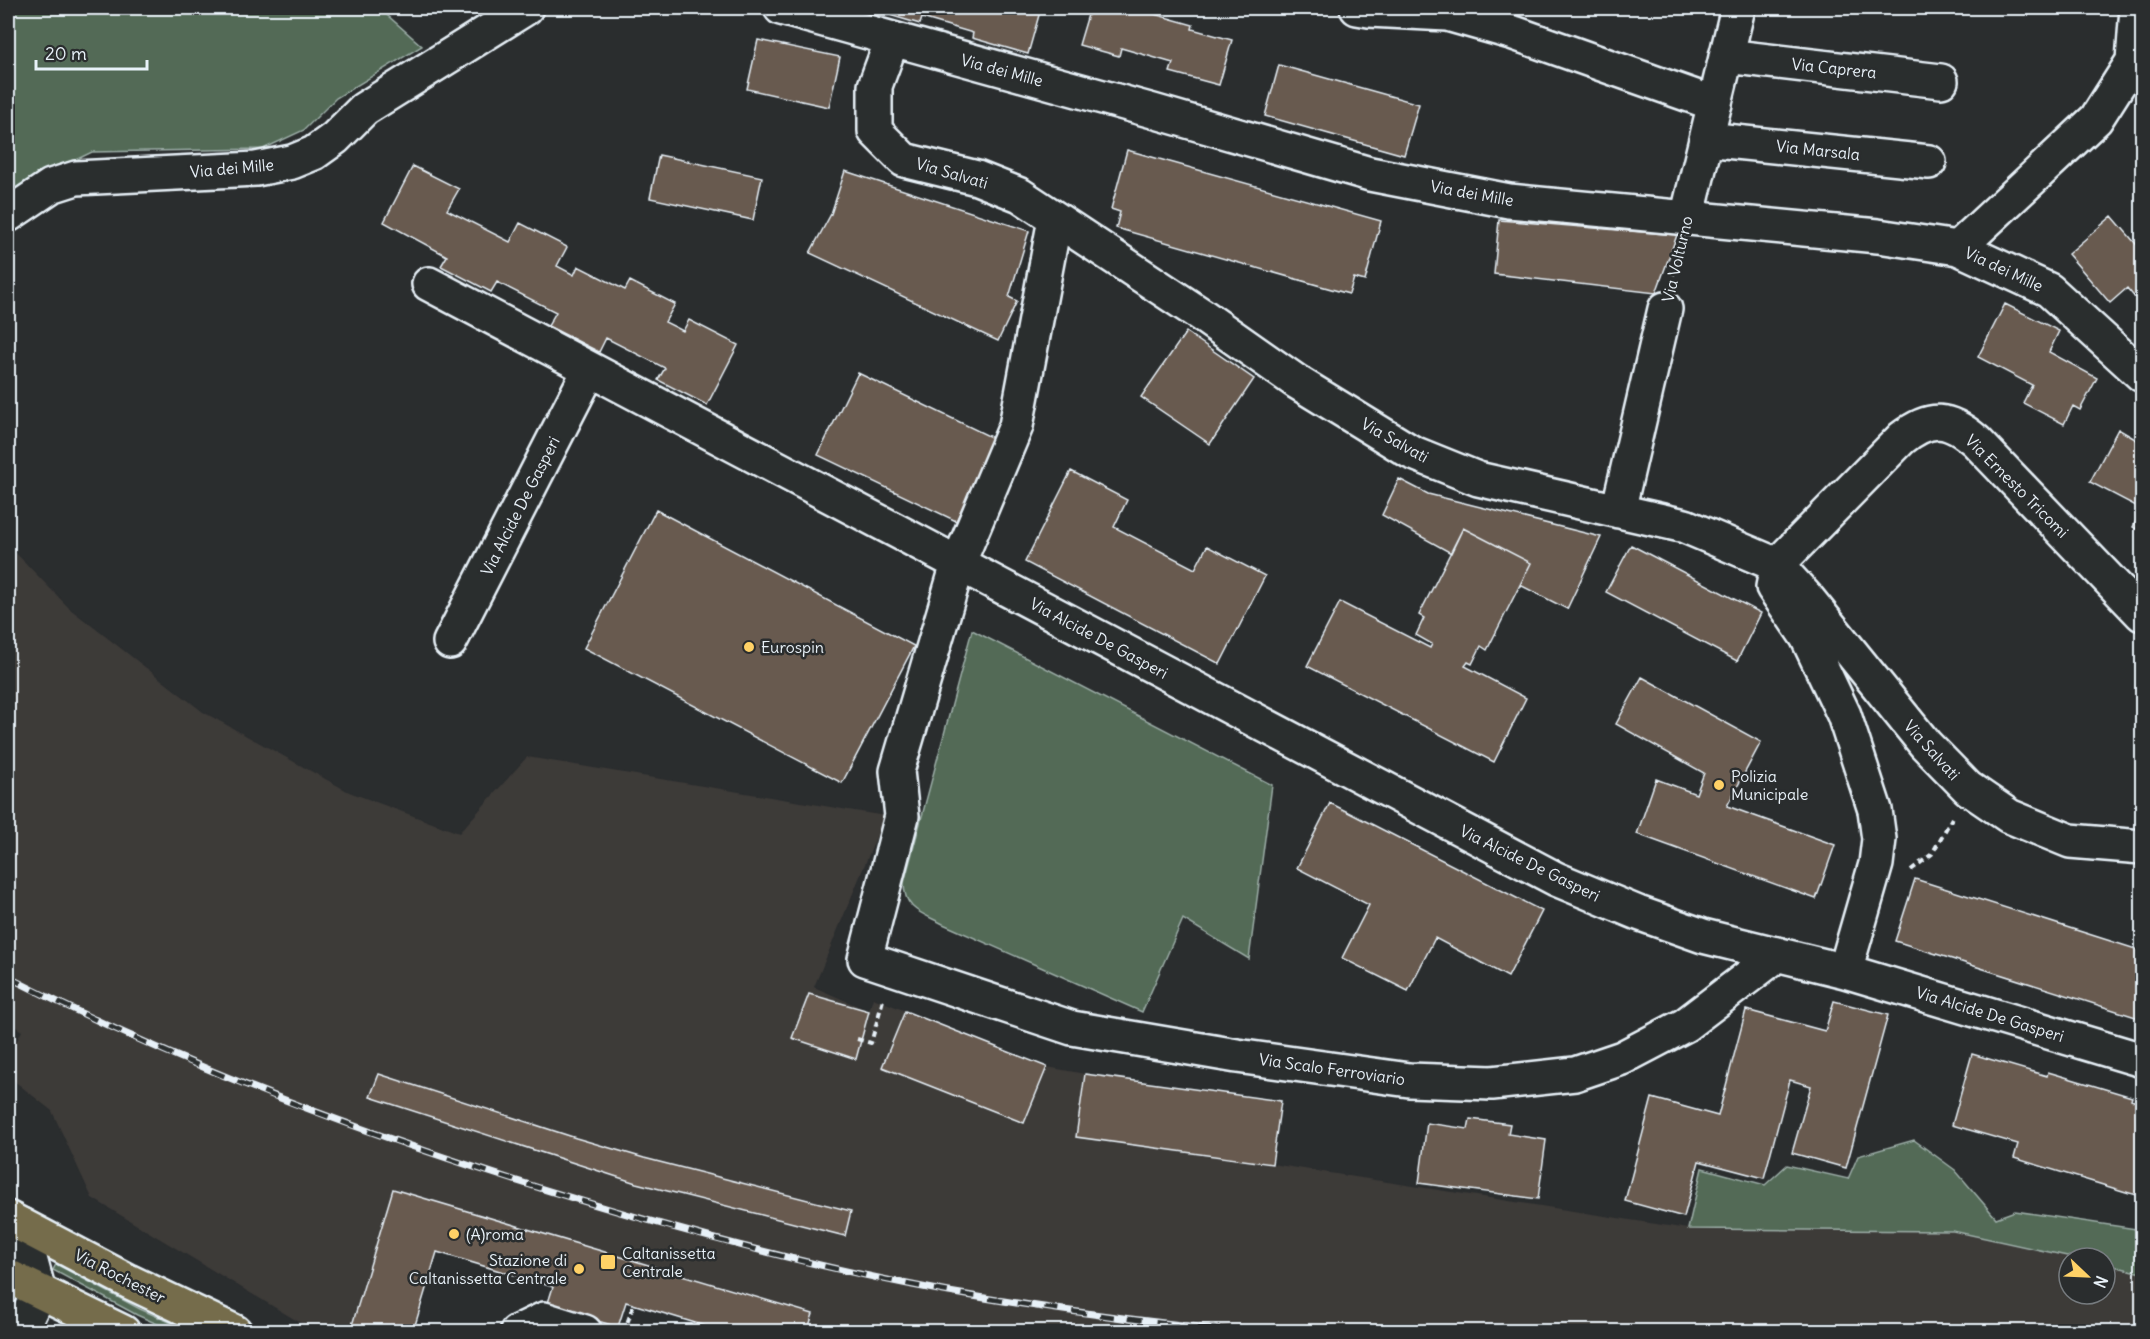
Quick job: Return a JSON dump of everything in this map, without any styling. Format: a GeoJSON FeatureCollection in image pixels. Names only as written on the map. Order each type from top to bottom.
{"type":"FeatureCollection","features":[{"type":"Feature","properties":{"kind":"main road","name":"Via Rochester"},"geometry":{"type":"LineString","coordinates":[[11,1232],[128,1281],[235,1332]]}},
{"type":"Feature","properties":{"kind":"main road"},"geometry":{"type":"LineString","coordinates":[[8,1276],[123,1332]]}},
{"type":"Feature","properties":{"kind":"street","name":"Via dei Mille"},"geometry":{"type":"LineString","coordinates":[[8,215],[51,186],[76,178],[256,169],[292,162],[314,153],[335,138],[364,109],[526,8]]}},
{"type":"Feature","properties":{"kind":"street","name":"Via dei Mille"},"geometry":{"type":"LineString","coordinates":[[781,8],[833,14],[892,39],[1370,174],[1509,201],[1878,236],[1958,248],[2049,290],[2142,375]]}},
{"type":"Feature","properties":{"kind":"street"},"geometry":{"type":"LineString","coordinates":[[1357,8],[1447,14],[1514,33],[1715,104]]}},
{"type":"Feature","properties":{"kind":"street","name":"Via Volturno"},"geometry":{"type":"LineString","coordinates":[[1687,218],[1738,8]]}},
{"type":"Feature","properties":{"kind":"street"},"geometry":{"type":"LineString","coordinates":[[1958,248],[2096,119],[2133,61],[2137,8]]}},
{"type":"Feature","properties":{"kind":"street","name":"Via Salvati"},"geometry":{"type":"LineString","coordinates":[[892,39],[875,86],[875,131],[904,160],[977,178],[1020,195],[1203,316],[1297,382],[1411,452],[1478,479],[1685,526],[1747,550],[1777,565],[1808,599],[1924,744],[1968,788],[2009,816],[2070,841],[2142,847]]}},
{"type":"Feature","properties":{"kind":"street","name":"Via Caprera"},"geometry":{"type":"LineString","coordinates":[[1726,56],[1941,81]]}},
{"type":"Feature","properties":{"kind":"street","name":"Via Marsala"},"geometry":{"type":"LineString","coordinates":[[1706,139],[1929,162]]}},
{"type":"Feature","properties":{"kind":"street"},"geometry":{"type":"LineString","coordinates":[[878,963],[902,816],[897,771],[958,564],[1016,426],[1055,219]]}},
{"type":"Feature","properties":{"kind":"street","name":"Via Alcide De Gasperi"},"geometry":{"type":"LineString","coordinates":[[429,284],[1556,879],[1638,914],[1703,936],[1845,971],[2142,1060]]}},
{"type":"Feature","properties":{"kind":"street","name":"Via Volturno"},"geometry":{"type":"LineString","coordinates":[[1618,511],[1665,309]]}},
{"type":"Feature","properties":{"kind":"street","name":"Via Alcide De Gasperi"},"geometry":{"type":"LineString","coordinates":[[450,642],[590,369]]}},
{"type":"Feature","properties":{"kind":"street","name":"Via Ernesto Tricomi"},"geometry":{"type":"LineString","coordinates":[[1777,565],[1902,438],[1916,428],[1929,423],[1943,422],[1965,432],[1976,441],[2142,614]]}},
{"type":"Feature","properties":{"kind":"street"},"geometry":{"type":"LineString","coordinates":[[1777,565],[1773,587],[1807,638],[1844,715],[1875,810],[1880,839],[1876,864],[1845,971]]}},
{"type":"Feature","properties":{"kind":"street","name":"Via Scalo Ferroviario"},"geometry":{"type":"LineString","coordinates":[[878,963],[1072,1028],[1238,1056],[1409,1080],[1492,1083],[1575,1074],[1622,1058],[1685,1025],[1778,954]]}},
{"type":"Feature","properties":{"kind":"street"},"geometry":{"type":"LineString","coordinates":[[11,1232],[39,1292],[20,1332]]}},
{"type":"Feature","properties":{"kind":"street"},"geometry":{"type":"LineString","coordinates":[[517,1332],[544,1318],[585,1332]]}},
{"type":"Feature","properties":{"kind":"path","name":"Via Volturno"},"geometry":{"type":"LineString","coordinates":[[1665,309],[1687,218]]}},
{"type":"Feature","properties":{"kind":"path"},"geometry":{"type":"LineString","coordinates":[[1870,885],[1901,879],[1932,854],[1968,788]]}},
{"type":"Feature","properties":{"kind":"path"},"geometry":{"type":"LineString","coordinates":[[857,1039],[871,1043],[878,963]]}},
{"type":"Feature","properties":{"kind":"path"},"geometry":{"type":"LineString","coordinates":[[624,1332],[634,1304]]}},
{"type":"Feature","properties":{"kind":"shaded area"},"geometry":{"type":"Polygon","coordinates":[[[8,545],[70,609],[203,712],[349,792],[459,833],[527,757],[885,816],[814,987],[869,1011],[873,998],[1047,1067],[1281,1101],[1272,1164],[1688,1229],[1953,1231],[2057,1254],[2057,1306],[2117,1306],[2117,1267],[2142,1273],[2142,1331],[725,1332],[626,1302],[618,1327],[547,1306],[553,1286],[437,1252],[413,1331],[314,1331],[92,1198],[52,1111],[8,1076],[8,1057],[22,1031],[8,1022],[8,545]]]}},
{"type":"Feature","properties":{"kind":"green space"},"geometry":{"type":"Polygon","coordinates":[[[8,8],[379,8],[422,46],[336,98],[304,130],[263,149],[92,152],[26,184],[8,196],[8,8]]]}},
{"type":"Feature","properties":{"kind":"green space"},"geometry":{"type":"Polygon","coordinates":[[[972,630],[1272,785],[1249,959],[1183,919],[1142,1012],[943,924],[911,905],[907,899],[904,883],[972,630]]]}},
{"type":"Feature","properties":{"kind":"green space"},"geometry":{"type":"Polygon","coordinates":[[[1914,1140],[1955,1170],[1996,1218],[2015,1211],[2136,1229],[2142,1227],[2142,1273],[2117,1267],[2117,1246],[2057,1246],[2057,1254],[1953,1231],[1688,1229],[1702,1168],[1765,1185],[1787,1165],[1848,1179],[1858,1156],[1914,1140]]]}},
{"type":"Feature","properties":{"kind":"green space"},"geometry":{"type":"Polygon","coordinates":[[[56,1264],[140,1309],[190,1331],[173,1331],[137,1315],[53,1270],[56,1264]]]}},
{"type":"Feature","properties":{"kind":"building"},"geometry":{"type":"Polygon","coordinates":[[[888,8],[1041,8],[1028,54],[972,38],[973,33],[922,18],[920,24],[886,14],[888,8]]]}},
{"type":"Feature","properties":{"kind":"building"},"geometry":{"type":"Polygon","coordinates":[[[1090,8],[1133,8],[1193,25],[1192,29],[1232,40],[1219,85],[1170,72],[1173,63],[1121,48],[1119,56],[1079,45],[1090,8]]]}},
{"type":"Feature","properties":{"kind":"building"},"geometry":{"type":"Polygon","coordinates":[[[758,40],[840,57],[829,107],[747,89],[758,40]]]}},
{"type":"Feature","properties":{"kind":"building"},"geometry":{"type":"Polygon","coordinates":[[[1279,65],[1419,104],[1404,155],[1265,116],[1279,65]]]}},
{"type":"Feature","properties":{"kind":"building"},"geometry":{"type":"Polygon","coordinates":[[[1127,150],[1381,221],[1365,281],[1354,278],[1349,294],[1116,228],[1120,212],[1111,209],[1127,150]]]}},
{"type":"Feature","properties":{"kind":"building"},"geometry":{"type":"Polygon","coordinates":[[[659,155],[762,177],[753,220],[650,198],[659,155]]]}},
{"type":"Feature","properties":{"kind":"building"},"geometry":{"type":"Polygon","coordinates":[[[413,166],[459,189],[447,210],[510,242],[520,223],[567,247],[557,266],[574,275],[578,266],[625,290],[630,281],[675,304],[665,322],[683,331],[689,320],[738,345],[707,405],[658,380],[665,368],[606,338],[599,352],[548,326],[556,312],[497,282],[491,292],[441,266],[447,256],[384,222],[413,166]]]}},
{"type":"Feature","properties":{"kind":"building"},"geometry":{"type":"Polygon","coordinates":[[[845,171],[1029,231],[1009,297],[1017,301],[998,341],[810,253],[831,214],[845,171]]]}},
{"type":"Feature","properties":{"kind":"building"},"geometry":{"type":"Polygon","coordinates":[[[2112,216],[2142,251],[2142,306],[2127,288],[2110,303],[2068,254],[2112,216]]]}},
{"type":"Feature","properties":{"kind":"building"},"geometry":{"type":"Polygon","coordinates":[[[1499,220],[1677,235],[1656,293],[1494,274],[1499,220]]]}},
{"type":"Feature","properties":{"kind":"building"},"geometry":{"type":"Polygon","coordinates":[[[2005,304],[2059,331],[2049,352],[2097,378],[2080,410],[2073,406],[2064,424],[2023,403],[2032,385],[1978,357],[2005,304]]]}},
{"type":"Feature","properties":{"kind":"building"},"geometry":{"type":"Polygon","coordinates":[[[1186,332],[1254,379],[1210,444],[1141,397],[1186,332]]]}},
{"type":"Feature","properties":{"kind":"building"},"geometry":{"type":"Polygon","coordinates":[[[858,373],[995,439],[956,521],[818,455],[858,373]]]}},
{"type":"Feature","properties":{"kind":"building"},"geometry":{"type":"Polygon","coordinates":[[[2118,429],[2142,443],[2142,509],[2090,482],[2118,429]]]}},
{"type":"Feature","properties":{"kind":"building"},"geometry":{"type":"Polygon","coordinates":[[[1071,471],[1127,500],[1114,527],[1195,569],[1207,546],[1265,576],[1220,664],[1025,562],[1071,471]]]}},
{"type":"Feature","properties":{"kind":"building"},"geometry":{"type":"Polygon","coordinates":[[[1399,479],[1428,494],[1601,537],[1567,609],[1520,585],[1531,563],[1463,528],[1451,553],[1382,515],[1399,479]]]}},
{"type":"Feature","properties":{"kind":"building"},"geometry":{"type":"Polygon","coordinates":[[[2142,509],[2142,532],[2133,527],[2142,509]]]}},
{"type":"Feature","properties":{"kind":"building","name":"Eurospin"},"geometry":{"type":"Polygon","coordinates":[[[656,510],[914,646],[842,783],[584,648],[656,510]]]}},
{"type":"Feature","properties":{"kind":"building"},"geometry":{"type":"Polygon","coordinates":[[[1463,528],[1531,563],[1487,650],[1481,646],[1472,664],[1468,662],[1465,666],[1526,698],[1494,762],[1307,666],[1340,602],[1430,648],[1432,644],[1416,635],[1424,618],[1419,615],[1463,528]]]}},
{"type":"Feature","properties":{"kind":"building"},"geometry":{"type":"Polygon","coordinates":[[[1631,545],[1761,613],[1737,661],[1606,592],[1631,545]]]}},
{"type":"Feature","properties":{"kind":"building","name":"Polizia Municipale"},"geometry":{"type":"Polygon","coordinates":[[[1642,677],[1761,742],[1727,806],[1835,845],[1816,899],[1637,834],[1656,779],[1696,794],[1704,773],[1616,724],[1642,677]]]}},
{"type":"Feature","properties":{"kind":"building"},"geometry":{"type":"Polygon","coordinates":[[[1330,803],[1542,911],[1508,977],[1435,938],[1408,991],[1342,958],[1369,905],[1297,868],[1330,803]]]}},
{"type":"Feature","properties":{"kind":"building"},"geometry":{"type":"Polygon","coordinates":[[[1915,879],[2142,951],[2142,1019],[1895,941],[1915,879]]]}},
{"type":"Feature","properties":{"kind":"building"},"geometry":{"type":"Polygon","coordinates":[[[809,994],[869,1011],[856,1059],[792,1038],[809,994]]]}},
{"type":"Feature","properties":{"kind":"building"},"geometry":{"type":"Polygon","coordinates":[[[1834,1001],[1888,1015],[1846,1168],[1792,1153],[1811,1086],[1790,1080],[1764,1178],[1699,1161],[1684,1217],[1625,1201],[1652,1098],[1718,1116],[1746,1010],[1825,1031],[1834,1001]]]}},
{"type":"Feature","properties":{"kind":"building"},"geometry":{"type":"Polygon","coordinates":[[[905,1011],[1047,1067],[1024,1123],[882,1067],[905,1011]]]}},
{"type":"Feature","properties":{"kind":"building"},"geometry":{"type":"Polygon","coordinates":[[[1972,1054],[2047,1076],[2048,1072],[2132,1097],[2131,1100],[2142,1104],[2142,1181],[2140,1181],[2136,1195],[2014,1158],[2018,1144],[1952,1125],[1972,1054]]]}},
{"type":"Feature","properties":{"kind":"building"},"geometry":{"type":"Polygon","coordinates":[[[379,1074],[644,1158],[851,1211],[845,1236],[636,1183],[370,1097],[379,1074]]]}},
{"type":"Feature","properties":{"kind":"building"},"geometry":{"type":"Polygon","coordinates":[[[1085,1074],[1281,1101],[1272,1164],[1076,1137],[1085,1074]]]}},
{"type":"Feature","properties":{"kind":"building"},"geometry":{"type":"Polygon","coordinates":[[[1470,1119],[1510,1124],[1508,1134],[1546,1140],[1538,1199],[1419,1183],[1427,1123],[1468,1129],[1470,1119]]]}},
{"type":"Feature","properties":{"kind":"building","name":"Stazione di Caltanissetta Centrale"},"geometry":{"type":"Polygon","coordinates":[[[393,1189],[813,1314],[807,1332],[725,1332],[626,1302],[618,1327],[547,1306],[553,1287],[437,1252],[413,1332],[350,1332],[393,1189]]]}},
{"type":"Feature","properties":{"kind":"railway"},"geometry":{"type":"LineString","coordinates":[[8,977],[131,1036],[256,1089],[384,1137],[621,1213],[784,1257],[949,1292],[1097,1315],[1245,1332]]}},
{"type":"Feature","properties":{"kind":"place","name":"Eurospin"},"geometry":{"type":"Point","coordinates":[749,647]}},
{"type":"Feature","properties":{"kind":"place","name":"Polizia Municipale"},"geometry":{"type":"Point","coordinates":[1719,785]}},
{"type":"Feature","properties":{"kind":"place","name":"(A)roma"},"geometry":{"type":"Point","coordinates":[454,1234]}},
{"type":"Feature","properties":{"kind":"place","name":"Caltanissetta Centrale"},"geometry":{"type":"Point","coordinates":[608,1262]}},
{"type":"Feature","properties":{"kind":"place","name":"Stazione di Caltanissetta Centrale"},"geometry":{"type":"Point","coordinates":[579,1269]}}]}
